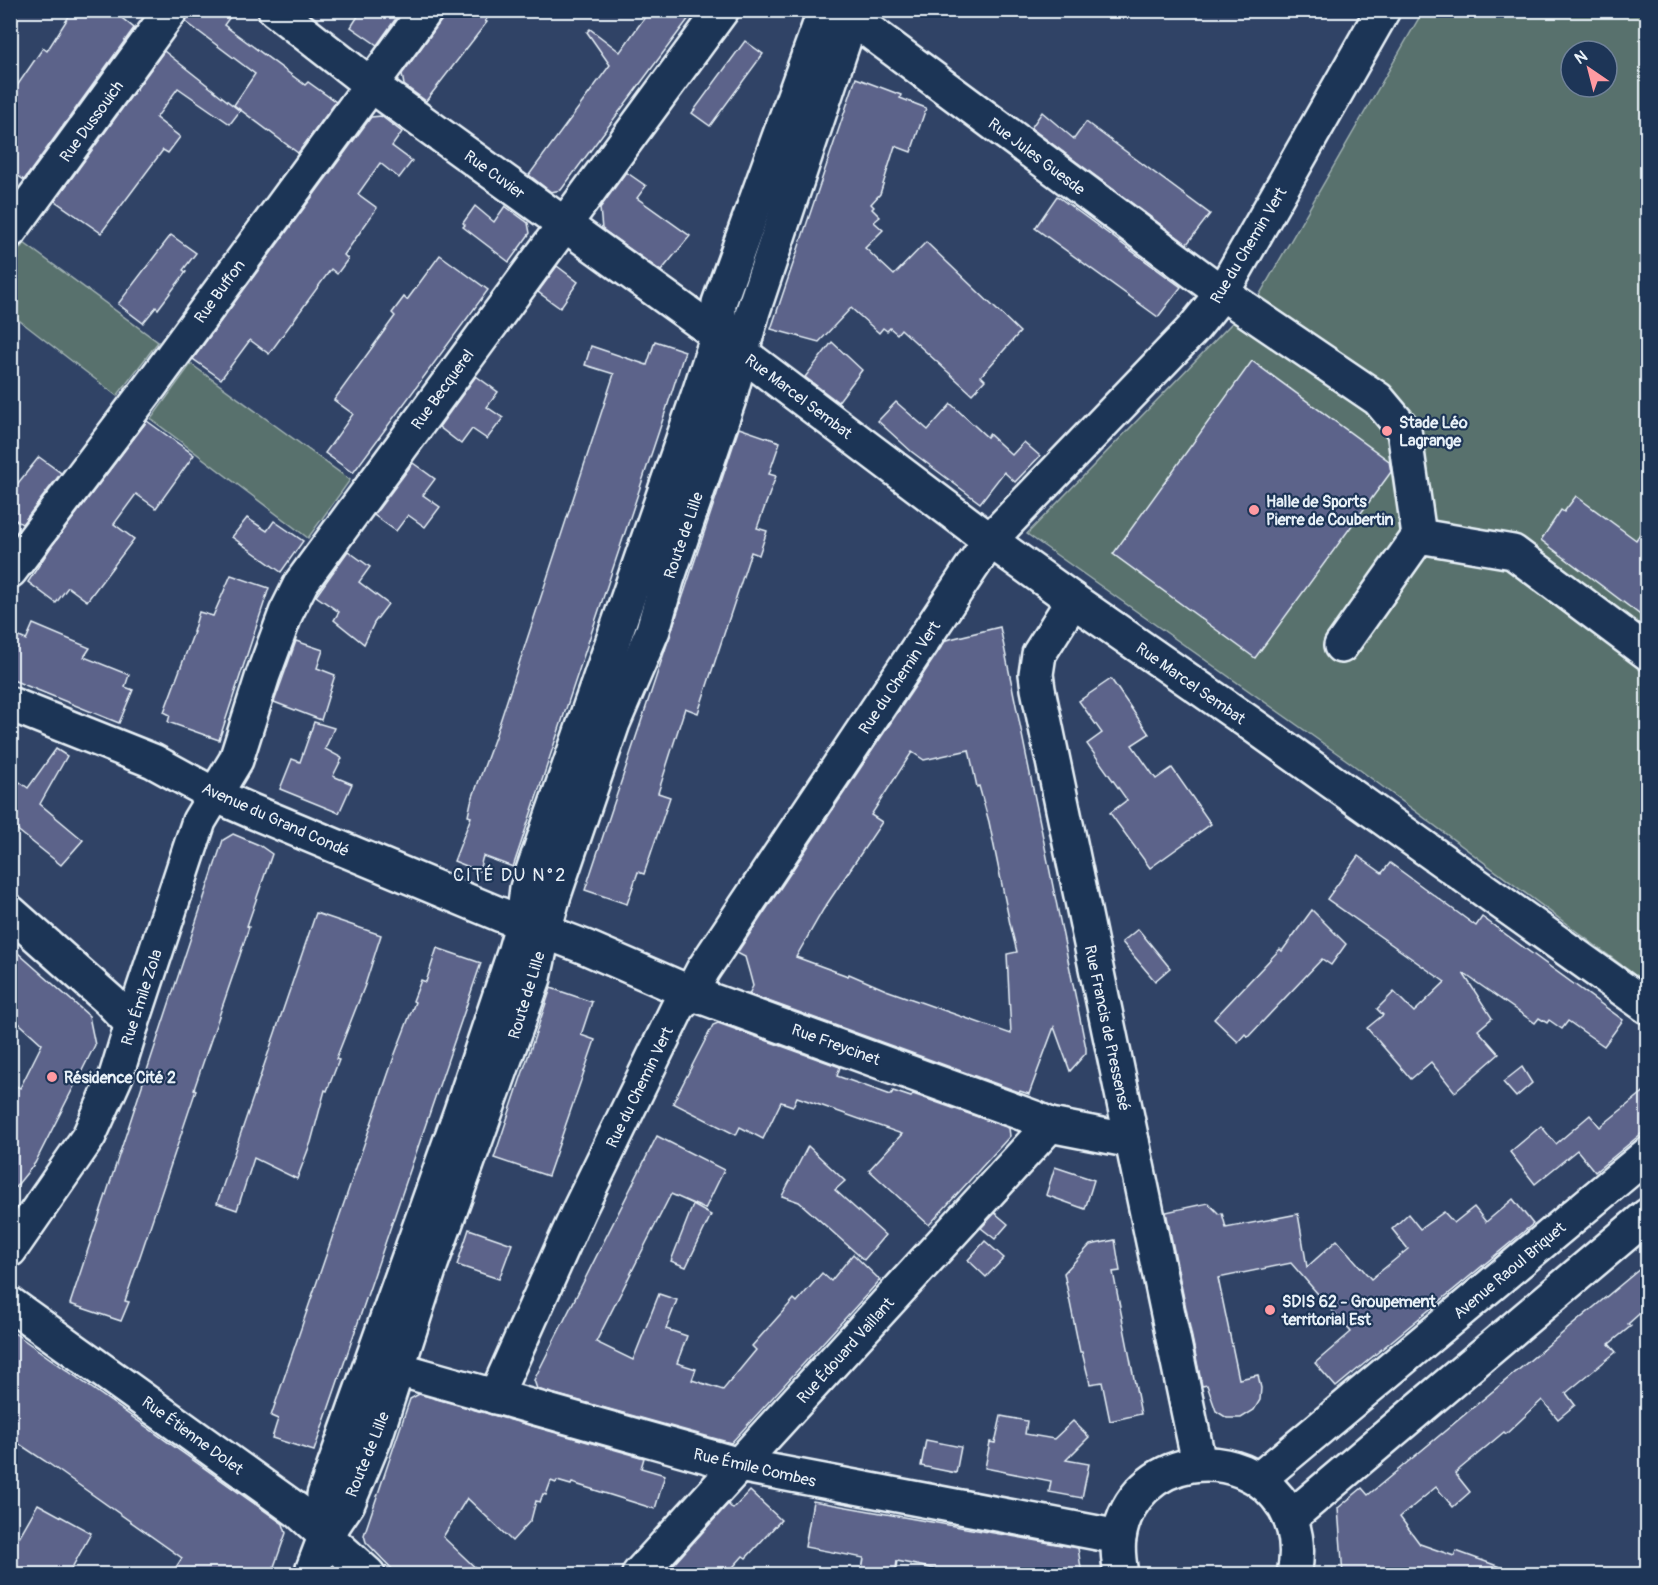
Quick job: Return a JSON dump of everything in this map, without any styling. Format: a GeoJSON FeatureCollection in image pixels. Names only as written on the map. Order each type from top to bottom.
{"type":"FeatureCollection","features":[{"type":"Feature","properties":{"kind":"street","name":"Rue Dussouich"},"geometry":{"type":"LineString","coordinates":[[10,231],[171,10]]}},
{"type":"Feature","properties":{"kind":"street","name":"Rue Cuvier"},"geometry":{"type":"LineString","coordinates":[[275,10],[371,85],[729,344]]}},
{"type":"Feature","properties":{"kind":"street","name":"Rue Buffon"},"geometry":{"type":"LineString","coordinates":[[10,571],[151,385],[426,10]]}},
{"type":"Feature","properties":{"kind":"street","name":"Rue Becquerel"},"geometry":{"type":"LineString","coordinates":[[215,795],[236,760],[263,675],[286,613],[301,583],[722,10]]}},
{"type":"Feature","properties":{"kind":"street","name":"Rue du Chemin Vert"},"geometry":{"type":"LineString","coordinates":[[495,1397],[579,1210],[678,1007],[692,993],[703,970],[990,540],[1193,329],[1222,293],[1383,10]]}},
{"type":"Feature","properties":{"kind":"street","name":"Rue Jules Guesde"},"geometry":{"type":"LineString","coordinates":[[843,13],[1222,293],[1378,399],[1404,430],[1419,536]]}},
{"type":"Feature","properties":{"kind":"street","name":"Route de Lille"},"geometry":{"type":"LineString","coordinates":[[325,1537],[348,1503],[375,1438],[431,1264],[534,978],[533,927],[527,888],[626,604],[729,344],[844,40],[843,13]]}},
{"type":"Feature","properties":{"kind":"street","name":"Route de Lille"},"geometry":{"type":"LineString","coordinates":[[325,1537],[324,1495],[464,1101],[533,927],[554,894],[613,723],[653,630],[667,580],[729,399],[729,344]]}},
{"type":"Feature","properties":{"kind":"street","name":"Rue Marcel Sembat"},"geometry":{"type":"LineString","coordinates":[[729,344],[1073,600],[1647,1007]]}},
{"type":"Feature","properties":{"kind":"street"},"geometry":{"type":"LineString","coordinates":[[1341,646],[1419,536],[1513,552],[1647,653]]}},
{"type":"Feature","properties":{"kind":"street","name":"Rue Francis de Pressensé"},"geometry":{"type":"LineString","coordinates":[[1073,600],[1039,654],[1036,674],[1199,1463]]}},
{"type":"Feature","properties":{"kind":"street","name":"Avenue du Grand Condé"},"geometry":{"type":"LineString","coordinates":[[10,704],[153,761],[215,795],[533,927]]}},
{"type":"Feature","properties":{"kind":"street","name":"Rue Émile Zola"},"geometry":{"type":"LineString","coordinates":[[10,1250],[89,1136],[116,1076],[200,821],[215,795]]}},
{"type":"Feature","properties":{"kind":"street"},"geometry":{"type":"LineString","coordinates":[[10,912],[109,1000],[132,1024]]}},
{"type":"Feature","properties":{"kind":"street"},"geometry":{"type":"LineString","coordinates":[[375,1438],[368,1416],[516,980],[526,958],[533,927]]}},
{"type":"Feature","properties":{"kind":"street","name":"Rue Freycinet"},"geometry":{"type":"LineString","coordinates":[[533,927],[692,993],[709,997],[1024,1113],[1050,1125],[1132,1141]]}},
{"type":"Feature","properties":{"kind":"street","name":"Rue Édouard Vaillant"},"geometry":{"type":"LineString","coordinates":[[639,1575],[1050,1125]]}},
{"type":"Feature","properties":{"kind":"street","name":"Avenue Raoul Briquet"},"geometry":{"type":"LineString","coordinates":[[1259,1479],[1647,1155]]}},
{"type":"Feature","properties":{"kind":"street"},"geometry":{"type":"LineString","coordinates":[[1290,1518],[1647,1215]]}},
{"type":"Feature","properties":{"kind":"street","name":"Rue Étienne Dolet"},"geometry":{"type":"LineString","coordinates":[[10,1304],[298,1511],[368,1575]]}},
{"type":"Feature","properties":{"kind":"street","name":"Rue Émile Combes"},"geometry":{"type":"LineString","coordinates":[[398,1369],[740,1465],[1119,1537]]}},
{"type":"Feature","properties":{"kind":"street"},"geometry":{"type":"LineString","coordinates":[[1121,1575],[1118,1556],[1119,1537],[1126,1514],[1139,1495],[1156,1479],[1176,1469],[1199,1463],[1220,1464],[1240,1469],[1259,1479],[1272,1490],[1290,1518],[1296,1539],[1297,1561],[1294,1575]]}},
{"type":"Feature","properties":{"kind":"street"},"geometry":{"type":"LineString","coordinates":[[311,1575],[325,1537]]}},
{"type":"Feature","properties":{"kind":"green space","name":"Stade Léo Lagrange"},"geometry":{"type":"Polygon","coordinates":[[[1423,11],[1647,11],[1647,984],[1348,761],[1027,534],[1233,322],[1241,327],[1423,11]]]}},
{"type":"Feature","properties":{"kind":"green space"},"geometry":{"type":"Polygon","coordinates":[[[24,243],[158,342],[117,396],[11,314],[11,261],[24,243]]]}},
{"type":"Feature","properties":{"kind":"green space"},"geometry":{"type":"Polygon","coordinates":[[[191,364],[350,480],[308,538],[151,419],[191,364]]]}},
{"type":"Feature","properties":{"kind":"building"},"geometry":{"type":"Polygon","coordinates":[[[73,10],[112,10],[134,28],[24,180],[10,170],[10,96],[43,48],[47,51],[73,10]]]}},
{"type":"Feature","properties":{"kind":"building"},"geometry":{"type":"Polygon","coordinates":[[[189,10],[235,10],[224,25],[305,85],[308,82],[336,102],[298,153],[234,105],[255,74],[186,22],[189,10]]]}},
{"type":"Feature","properties":{"kind":"building"},"geometry":{"type":"Polygon","coordinates":[[[362,10],[402,10],[377,45],[351,27],[362,10]]]}},
{"type":"Feature","properties":{"kind":"building"},"geometry":{"type":"Polygon","coordinates":[[[444,10],[493,10],[485,21],[487,22],[426,101],[404,85],[402,74],[441,21],[444,10]]]}},
{"type":"Feature","properties":{"kind":"building"},"geometry":{"type":"Polygon","coordinates":[[[650,10],[695,10],[561,190],[551,192],[529,175],[610,65],[587,32],[590,29],[620,52],[650,10]]]}},
{"type":"Feature","properties":{"kind":"building"},"geometry":{"type":"Polygon","coordinates":[[[745,41],[763,54],[710,126],[692,113],[745,41]]]}},
{"type":"Feature","properties":{"kind":"building"},"geometry":{"type":"Polygon","coordinates":[[[164,51],[240,111],[230,124],[178,88],[156,118],[180,137],[168,153],[163,150],[101,233],[55,201],[164,51]]]}},
{"type":"Feature","properties":{"kind":"building"},"geometry":{"type":"Polygon","coordinates":[[[856,78],[901,95],[900,98],[926,108],[911,152],[895,146],[880,194],[871,204],[874,207],[872,209],[880,217],[874,222],[883,230],[865,248],[894,275],[926,242],[1020,332],[981,376],[985,380],[972,394],[901,329],[897,334],[890,328],[887,331],[883,328],[879,333],[851,308],[819,342],[771,329],[856,78]]]}},
{"type":"Feature","properties":{"kind":"building"},"geometry":{"type":"Polygon","coordinates":[[[1042,112],[1074,139],[1086,122],[1210,214],[1187,244],[1031,128],[1042,112]]]}},
{"type":"Feature","properties":{"kind":"building"},"geometry":{"type":"Polygon","coordinates":[[[381,116],[402,132],[392,146],[412,161],[399,178],[380,163],[358,194],[377,208],[344,255],[348,259],[337,274],[331,269],[269,354],[250,340],[221,379],[193,359],[371,117],[381,116]]]}},
{"type":"Feature","properties":{"kind":"building"},"geometry":{"type":"Polygon","coordinates":[[[626,172],[646,186],[637,198],[690,236],[661,271],[602,229],[600,208],[626,172]]]}},
{"type":"Feature","properties":{"kind":"building"},"geometry":{"type":"Polygon","coordinates":[[[1057,196],[1181,287],[1158,317],[1035,228],[1057,196]]]}},
{"type":"Feature","properties":{"kind":"building"},"geometry":{"type":"Polygon","coordinates":[[[475,206],[494,222],[505,206],[528,223],[530,233],[509,262],[463,227],[465,225],[463,223],[475,206]]]}},
{"type":"Feature","properties":{"kind":"building"},"geometry":{"type":"Polygon","coordinates":[[[171,235],[196,253],[183,270],[186,272],[158,309],[156,307],[143,323],[118,304],[171,235]]]}},
{"type":"Feature","properties":{"kind":"building"},"geometry":{"type":"Polygon","coordinates":[[[440,255],[488,290],[353,473],[325,453],[353,414],[334,400],[395,316],[392,313],[404,297],[407,300],[440,255]]]}},
{"type":"Feature","properties":{"kind":"building"},"geometry":{"type":"Polygon","coordinates":[[[557,266],[578,282],[560,308],[538,292],[557,266]]]}},
{"type":"Feature","properties":{"kind":"building"},"geometry":{"type":"Polygon","coordinates":[[[655,341],[685,351],[666,410],[513,867],[483,856],[479,871],[454,861],[471,817],[468,816],[471,802],[495,737],[614,374],[585,365],[591,346],[647,365],[655,341]]]}},
{"type":"Feature","properties":{"kind":"building"},"geometry":{"type":"Polygon","coordinates":[[[832,342],[862,370],[838,402],[805,377],[832,342]]]}},
{"type":"Feature","properties":{"kind":"building","name":"Halle de Sports Pierre de Coubertin"},"geometry":{"type":"Polygon","coordinates":[[[1252,361],[1389,461],[1391,472],[1255,658],[1113,554],[1252,361]]]}},
{"type":"Feature","properties":{"kind":"building"},"geometry":{"type":"Polygon","coordinates":[[[476,376],[498,392],[487,407],[503,418],[487,439],[472,429],[461,444],[439,427],[476,376]]]}},
{"type":"Feature","properties":{"kind":"building"},"geometry":{"type":"Polygon","coordinates":[[[896,402],[928,430],[951,404],[987,437],[989,434],[1012,455],[1024,442],[1040,456],[1015,482],[1004,472],[980,503],[912,452],[878,421],[896,402]]]}},
{"type":"Feature","properties":{"kind":"building"},"geometry":{"type":"Polygon","coordinates":[[[147,421],[194,455],[156,508],[136,494],[114,524],[134,539],[87,601],[68,587],[56,603],[28,582],[51,547],[147,421]]]}},
{"type":"Feature","properties":{"kind":"building"},"geometry":{"type":"Polygon","coordinates":[[[739,428],[780,442],[769,474],[776,476],[757,528],[767,531],[759,555],[751,552],[698,713],[685,708],[658,793],[670,797],[644,874],[638,872],[627,904],[585,890],[739,428]]]}},
{"type":"Feature","properties":{"kind":"building"},"geometry":{"type":"Polygon","coordinates":[[[39,457],[61,473],[22,524],[10,516],[10,493],[39,457]]]}},
{"type":"Feature","properties":{"kind":"building"},"geometry":{"type":"Polygon","coordinates":[[[413,463],[435,479],[423,495],[440,507],[425,527],[408,515],[396,531],[374,515],[413,463]]]}},
{"type":"Feature","properties":{"kind":"building"},"geometry":{"type":"Polygon","coordinates":[[[1576,496],[1636,540],[1647,524],[1647,620],[1541,540],[1561,510],[1564,512],[1576,496]]]}},
{"type":"Feature","properties":{"kind":"building"},"geometry":{"type":"Polygon","coordinates":[[[247,518],[267,531],[274,521],[303,541],[281,572],[232,537],[247,518]]]}},
{"type":"Feature","properties":{"kind":"building"},"geometry":{"type":"Polygon","coordinates":[[[348,551],[370,567],[359,582],[388,604],[374,623],[364,644],[334,620],[339,612],[316,596],[348,551]]]}},
{"type":"Feature","properties":{"kind":"building"},"geometry":{"type":"Polygon","coordinates":[[[231,575],[269,588],[219,740],[168,722],[170,715],[164,712],[194,632],[199,612],[213,616],[231,575]]]}},
{"type":"Feature","properties":{"kind":"building"},"geometry":{"type":"Polygon","coordinates":[[[33,624],[90,648],[84,657],[129,675],[125,687],[133,690],[119,723],[10,679],[10,651],[17,636],[26,640],[33,624]]]}},
{"type":"Feature","properties":{"kind":"building"},"geometry":{"type":"Polygon","coordinates":[[[1000,627],[1086,1048],[1086,1053],[1070,1071],[1054,1027],[1029,1094],[749,994],[753,986],[745,957],[737,953],[946,640],[1000,627]],[[969,750],[924,760],[912,752],[871,815],[882,822],[823,910],[796,957],[848,976],[849,974],[886,990],[1011,1034],[1007,954],[1017,952],[989,822],[979,786],[977,787],[969,750]]]}},
{"type":"Feature","properties":{"kind":"building"},"geometry":{"type":"Polygon","coordinates":[[[296,641],[323,650],[317,668],[335,675],[321,720],[274,702],[296,641]]]}},
{"type":"Feature","properties":{"kind":"building"},"geometry":{"type":"Polygon","coordinates":[[[1111,679],[1149,734],[1132,745],[1156,779],[1172,768],[1211,824],[1150,868],[1110,813],[1127,800],[1087,744],[1102,733],[1079,701],[1111,679]]]}},
{"type":"Feature","properties":{"kind":"building"},"geometry":{"type":"Polygon","coordinates":[[[314,722],[334,728],[325,749],[342,758],[333,776],[352,784],[339,813],[280,789],[292,759],[300,762],[314,722]]]}},
{"type":"Feature","properties":{"kind":"building"},"geometry":{"type":"Polygon","coordinates":[[[56,749],[67,756],[40,804],[83,840],[61,865],[10,824],[10,775],[28,788],[56,749]]]}},
{"type":"Feature","properties":{"kind":"building"},"geometry":{"type":"Polygon","coordinates":[[[233,834],[259,845],[272,854],[125,1301],[129,1302],[121,1321],[70,1304],[223,840],[233,834]]]}},
{"type":"Feature","properties":{"kind":"building"},"geometry":{"type":"Polygon","coordinates":[[[1358,856],[1382,873],[1390,863],[1476,926],[1482,917],[1623,1020],[1604,1046],[1568,1021],[1562,1029],[1549,1020],[1547,1023],[1539,1018],[1535,1023],[1463,973],[1492,1018],[1478,1030],[1499,1054],[1455,1092],[1431,1062],[1411,1079],[1367,1028],[1383,1015],[1377,1009],[1394,992],[1414,1012],[1445,982],[1327,899],[1358,856]]]}},
{"type":"Feature","properties":{"kind":"building"},"geometry":{"type":"Polygon","coordinates":[[[1312,910],[1346,944],[1331,965],[1322,959],[1248,1037],[1245,1034],[1238,1042],[1214,1019],[1280,949],[1282,951],[1312,910]]]}},
{"type":"Feature","properties":{"kind":"building"},"geometry":{"type":"Polygon","coordinates":[[[316,913],[381,935],[365,985],[336,1059],[339,1060],[327,1091],[325,1090],[311,1142],[297,1179],[254,1158],[237,1210],[217,1203],[316,913]]]}},
{"type":"Feature","properties":{"kind":"building"},"geometry":{"type":"Polygon","coordinates":[[[1138,929],[1170,968],[1155,981],[1122,942],[1138,929]]]}},
{"type":"Feature","properties":{"kind":"building","name":"Résidence Cité 2"},"geometry":{"type":"Polygon","coordinates":[[[10,946],[89,1016],[95,1045],[35,1163],[10,1194],[10,1083],[20,1088],[42,1044],[10,1015],[10,946]]]}},
{"type":"Feature","properties":{"kind":"building"},"geometry":{"type":"Polygon","coordinates":[[[437,948],[481,963],[314,1451],[272,1438],[278,1419],[271,1416],[395,1054],[415,1002],[413,1001],[421,980],[426,982],[437,948]]]}},
{"type":"Feature","properties":{"kind":"building"},"geometry":{"type":"Polygon","coordinates":[[[551,988],[592,1002],[581,1035],[595,1040],[548,1176],[494,1158],[551,988]]]}},
{"type":"Feature","properties":{"kind":"building"},"geometry":{"type":"Polygon","coordinates":[[[718,1023],[840,1067],[837,1076],[891,1095],[893,1091],[911,1097],[913,1094],[1009,1128],[1010,1136],[929,1225],[869,1170],[902,1134],[797,1097],[793,1106],[781,1102],[763,1139],[740,1127],[736,1135],[673,1103],[713,1025],[718,1023]]]}},
{"type":"Feature","properties":{"kind":"building"},"geometry":{"type":"Polygon","coordinates":[[[1522,1067],[1532,1083],[1516,1097],[1503,1082],[1522,1067]]]}},
{"type":"Feature","properties":{"kind":"building"},"geometry":{"type":"Polygon","coordinates":[[[1647,1089],[1647,1129],[1595,1172],[1577,1150],[1535,1184],[1510,1152],[1541,1126],[1556,1144],[1590,1115],[1600,1127],[1647,1089]]]}},
{"type":"Feature","properties":{"kind":"building"},"geometry":{"type":"Polygon","coordinates":[[[657,1136],[724,1170],[705,1209],[671,1194],[596,1342],[633,1360],[659,1294],[677,1300],[666,1329],[687,1336],[677,1363],[696,1369],[692,1380],[723,1390],[756,1350],[752,1346],[794,1299],[797,1302],[822,1273],[831,1281],[853,1254],[880,1280],[731,1443],[537,1389],[534,1380],[657,1136]]]}},
{"type":"Feature","properties":{"kind":"building"},"geometry":{"type":"Polygon","coordinates":[[[808,1146],[845,1181],[835,1190],[885,1235],[864,1260],[799,1202],[782,1196],[808,1146]]]}},
{"type":"Feature","properties":{"kind":"building"},"geometry":{"type":"Polygon","coordinates":[[[1055,1167],[1094,1180],[1085,1209],[1046,1195],[1055,1167]]]}},
{"type":"Feature","properties":{"kind":"building"},"geometry":{"type":"Polygon","coordinates":[[[1513,1199],[1533,1224],[1336,1387],[1315,1363],[1351,1332],[1291,1263],[1218,1278],[1239,1379],[1258,1375],[1261,1388],[1260,1400],[1254,1410],[1241,1418],[1227,1418],[1216,1411],[1207,1385],[1202,1386],[1166,1212],[1208,1203],[1219,1214],[1222,1213],[1226,1228],[1298,1214],[1307,1267],[1337,1240],[1371,1279],[1408,1249],[1392,1229],[1408,1214],[1420,1229],[1444,1212],[1454,1223],[1474,1207],[1486,1222],[1513,1199]]]}},
{"type":"Feature","properties":{"kind":"building"},"geometry":{"type":"Polygon","coordinates":[[[693,1205],[711,1215],[686,1267],[671,1261],[693,1205]]]}},
{"type":"Feature","properties":{"kind":"building"},"geometry":{"type":"Polygon","coordinates":[[[995,1213],[1008,1224],[995,1239],[981,1228],[995,1213]]]}},
{"type":"Feature","properties":{"kind":"building"},"geometry":{"type":"Polygon","coordinates":[[[469,1229],[512,1244],[499,1279],[457,1265],[469,1229]]]}},
{"type":"Feature","properties":{"kind":"building"},"geometry":{"type":"Polygon","coordinates":[[[1115,1240],[1120,1271],[1113,1272],[1141,1414],[1110,1421],[1102,1382],[1090,1384],[1082,1352],[1080,1352],[1064,1273],[1090,1245],[1115,1240]]]}},
{"type":"Feature","properties":{"kind":"building"},"geometry":{"type":"Polygon","coordinates":[[[985,1241],[1004,1258],[986,1277],[968,1260],[985,1241]]]}},
{"type":"Feature","properties":{"kind":"building"},"geometry":{"type":"Polygon","coordinates":[[[1647,1263],[1647,1307],[1628,1324],[1631,1326],[1609,1344],[1616,1352],[1566,1393],[1575,1405],[1558,1419],[1542,1400],[1506,1434],[1504,1432],[1455,1473],[1470,1492],[1453,1507],[1436,1487],[1400,1517],[1420,1544],[1454,1556],[1456,1551],[1514,1572],[1513,1575],[1343,1575],[1338,1508],[1362,1488],[1368,1495],[1647,1263]]]}},
{"type":"Feature","properties":{"kind":"building"},"geometry":{"type":"Polygon","coordinates":[[[10,1330],[283,1524],[286,1533],[271,1575],[171,1575],[182,1558],[10,1438],[10,1330]]]}},
{"type":"Feature","properties":{"kind":"building"},"geometry":{"type":"Polygon","coordinates":[[[419,1394],[644,1458],[641,1468],[665,1475],[655,1509],[572,1483],[571,1485],[551,1481],[546,1495],[543,1494],[540,1502],[536,1501],[531,1520],[512,1541],[467,1498],[443,1537],[483,1575],[398,1575],[366,1542],[364,1535],[410,1399],[419,1394]]]}},
{"type":"Feature","properties":{"kind":"building"},"geometry":{"type":"Polygon","coordinates":[[[1001,1416],[1027,1421],[1025,1434],[1054,1439],[1073,1421],[1089,1437],[1066,1460],[1089,1464],[1082,1498],[1049,1492],[1051,1481],[985,1468],[990,1442],[995,1443],[1001,1416]]]}},
{"type":"Feature","properties":{"kind":"building"},"geometry":{"type":"Polygon","coordinates":[[[926,1440],[961,1447],[956,1473],[921,1466],[926,1440]]]}},
{"type":"Feature","properties":{"kind":"building"},"geometry":{"type":"Polygon","coordinates":[[[750,1491],[781,1520],[746,1558],[743,1556],[726,1575],[664,1575],[728,1504],[733,1509],[750,1491]]]}},
{"type":"Feature","properties":{"kind":"building"},"geometry":{"type":"Polygon","coordinates":[[[813,1501],[1078,1548],[1082,1575],[1063,1575],[1022,1568],[1020,1575],[963,1575],[897,1561],[895,1575],[861,1575],[864,1558],[805,1547],[813,1501]]]}},
{"type":"Feature","properties":{"kind":"building"},"geometry":{"type":"Polygon","coordinates":[[[38,1504],[91,1533],[68,1575],[10,1575],[10,1553],[38,1504]]]}},
{"type":"Feature","properties":{"kind":"place","name":"Stade Léo Lagrange"},"geometry":{"type":"Point","coordinates":[1387,431]}},
{"type":"Feature","properties":{"kind":"place","name":"Halle de Sports Pierre de Coubertin"},"geometry":{"type":"Point","coordinates":[1254,510]}},
{"type":"Feature","properties":{"kind":"place","name":"Résidence Cité 2"},"geometry":{"type":"Point","coordinates":[52,1077]}},
{"type":"Feature","properties":{"kind":"place","name":"SDIS 62 - Groupement territorial Est"},"geometry":{"type":"Point","coordinates":[1270,1310]}},
{"type":"Feature","properties":{"kind":"district","name":"CITÉ DU N°2"},"geometry":{"type":"Point","coordinates":[510,875]}}]}
